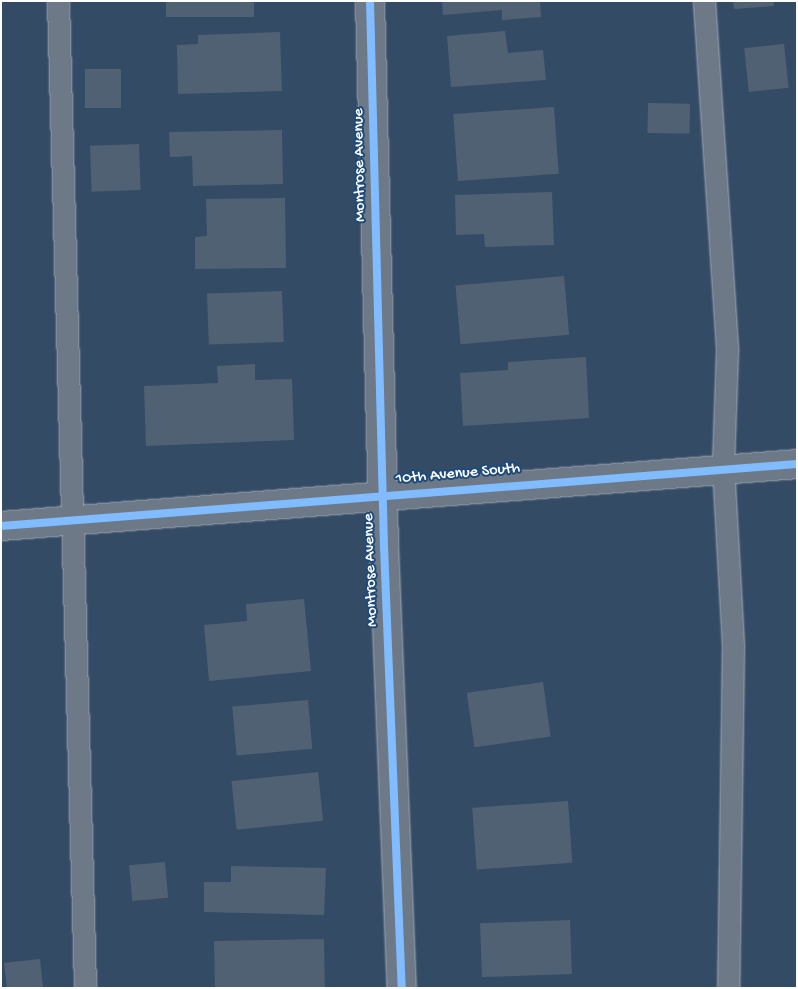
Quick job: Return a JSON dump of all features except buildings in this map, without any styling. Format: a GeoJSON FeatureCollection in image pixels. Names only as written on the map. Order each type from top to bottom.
{"type":"FeatureCollection","features":[{"type":"Feature","properties":{"kind":"street","name":"Montrose Avenue"},"geometry":{"type":"LineString","coordinates":[[370,1],[384,495],[402,988]]}},
{"type":"Feature","properties":{"kind":"street","name":"10th Avenue South"},"geometry":{"type":"LineString","coordinates":[[1,526],[723,466],[797,464]]}},
{"type":"Feature","properties":{"kind":"lane"},"geometry":{"type":"LineString","coordinates":[[58,1],[85,988]]}},
{"type":"Feature","properties":{"kind":"lane"},"geometry":{"type":"LineString","coordinates":[[704,1],[726,351],[723,466],[733,646],[728,988]]}},
{"type":"Feature","properties":{"kind":"cycle path"},"geometry":{"type":"LineString","coordinates":[[370,1],[384,547],[402,988]]}},
{"type":"Feature","properties":{"kind":"cycle path"},"geometry":{"type":"LineString","coordinates":[[1,526],[797,464]]}}]}
